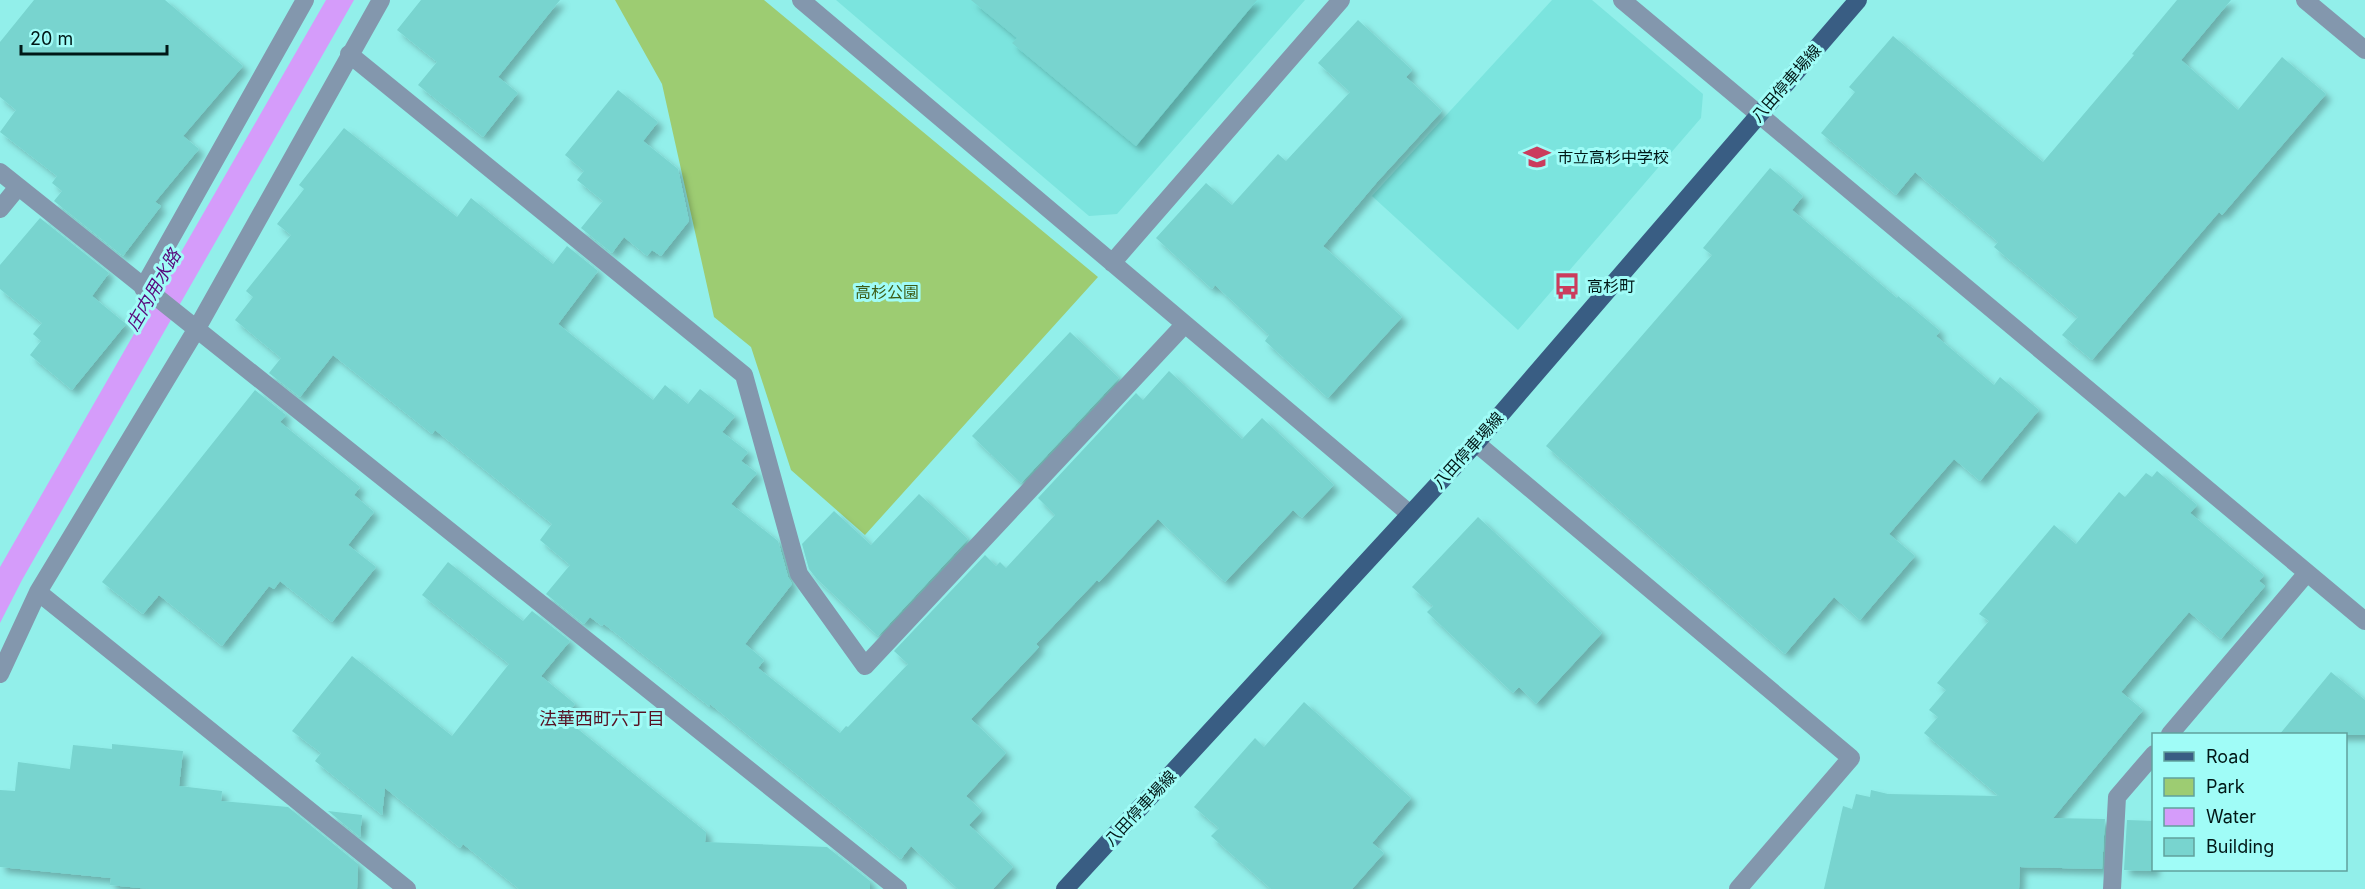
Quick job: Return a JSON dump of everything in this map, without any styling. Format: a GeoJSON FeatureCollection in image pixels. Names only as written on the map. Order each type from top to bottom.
{"type":"FeatureCollection","features":[{"type":"Feature","properties":{"kind":"main road","name":"八田停車場線"},"geometry":{"type":"LineString","coordinates":[[1065,889],[1476,443],[1858,0]]}},
{"type":"Feature","properties":{"kind":"street"},"geometry":{"type":"LineString","coordinates":[[147,290],[305,0]]}},
{"type":"Feature","properties":{"kind":"street"},"geometry":{"type":"LineString","coordinates":[[0,674],[38,592],[196,330],[381,0]]}},
{"type":"Feature","properties":{"kind":"street"},"geometry":{"type":"LineString","coordinates":[[801,0],[1410,514]]}},
{"type":"Feature","properties":{"kind":"street"},"geometry":{"type":"LineString","coordinates":[[1112,262],[1341,0]]}},
{"type":"Feature","properties":{"kind":"street"},"geometry":{"type":"LineString","coordinates":[[1622,0],[2365,621]]}},
{"type":"Feature","properties":{"kind":"street"},"geometry":{"type":"LineString","coordinates":[[2304,0],[2365,50]]}},
{"type":"Feature","properties":{"kind":"street"},"geometry":{"type":"LineString","coordinates":[[350,54],[744,375],[799,574],[865,666],[1185,324]]}},
{"type":"Feature","properties":{"kind":"street"},"geometry":{"type":"LineString","coordinates":[[0,172],[898,889]]}},
{"type":"Feature","properties":{"kind":"street"},"geometry":{"type":"LineString","coordinates":[[0,208],[18,187]]}},
{"type":"Feature","properties":{"kind":"street"},"geometry":{"type":"LineString","coordinates":[[1476,443],[1851,758],[1738,889]]}},
{"type":"Feature","properties":{"kind":"street"},"geometry":{"type":"LineString","coordinates":[[2172,733],[2307,573]]}},
{"type":"Feature","properties":{"kind":"street"},"geometry":{"type":"LineString","coordinates":[[38,592],[407,889]]}},
{"type":"Feature","properties":{"kind":"street"},"geometry":{"type":"LineString","coordinates":[[2112,889],[2117,797],[2152,756]]}},
{"type":"Feature","properties":{"kind":"shaded area"},"geometry":{"type":"Polygon","coordinates":[[[836,0],[1305,0],[1117,214],[1089,216],[836,0]]]}},
{"type":"Feature","properties":{"kind":"shaded area","name":"市立高杉中学校"},"geometry":{"type":"Polygon","coordinates":[[[1552,0],[1592,0],[1703,94],[1701,118],[1518,330],[1372,196],[1552,0]]]}},
{"type":"Feature","properties":{"kind":"green space","name":"高杉公園"},"geometry":{"type":"Polygon","coordinates":[[[615,0],[764,0],[1098,277],[865,535],[791,470],[751,347],[714,317],[662,84],[615,0]]]}},
{"type":"Feature","properties":{"kind":"water"},"geometry":{"type":"Polygon","coordinates":[[[326,0],[354,0],[22,580],[0,623],[0,567],[326,0]]]}},
{"type":"Feature","properties":{"kind":"building"},"geometry":{"type":"Polygon","coordinates":[[[34,0],[165,0],[243,66],[183,136],[199,149],[155,202],[161,206],[123,256],[54,201],[62,191],[52,183],[57,176],[0,132],[16,110],[0,97],[0,42],[34,0]]]}},
{"type":"Feature","properties":{"kind":"building"},"geometry":{"type":"Polygon","coordinates":[[[421,0],[560,0],[498,77],[518,93],[483,137],[418,85],[437,62],[397,30],[421,0]]]}},
{"type":"Feature","properties":{"kind":"building"},"geometry":{"type":"Polygon","coordinates":[[[971,0],[1257,0],[1136,146],[1012,43],[1017,38],[971,0]]]}},
{"type":"Feature","properties":{"kind":"building"},"geometry":{"type":"Polygon","coordinates":[[[2177,0],[2231,0],[2181,60],[2238,110],[2282,57],[2326,94],[2222,215],[2219,212],[2092,360],[2062,335],[2078,317],[1994,247],[1998,242],[1915,172],[1896,195],[1821,133],[1855,92],[1849,87],[1893,36],[2043,162],[2134,55],[2132,54],[2177,0]]]}},
{"type":"Feature","properties":{"kind":"building"},"geometry":{"type":"Polygon","coordinates":[[[1358,20],[1412,70],[1406,77],[1442,111],[1377,182],[1323,246],[1402,317],[1328,398],[1265,341],[1269,335],[1215,285],[1212,289],[1156,238],[1206,183],[1232,205],[1278,154],[1286,161],[1350,92],[1318,63],[1358,20]]]}},
{"type":"Feature","properties":{"kind":"building"},"geometry":{"type":"Polygon","coordinates":[[[618,90],[658,122],[643,141],[678,169],[689,221],[661,256],[652,250],[647,256],[624,237],[612,253],[581,228],[603,201],[577,180],[584,171],[565,155],[618,90]]]}},
{"type":"Feature","properties":{"kind":"building"},"geometry":{"type":"Polygon","coordinates":[[[344,128],[457,217],[471,198],[553,264],[567,246],[598,271],[558,324],[653,400],[665,385],[688,404],[700,389],[735,416],[722,432],[748,452],[741,461],[757,473],[731,504],[778,541],[792,584],[745,644],[764,660],[758,668],[840,733],[908,664],[894,651],[985,555],[996,566],[1000,562],[1006,568],[1055,515],[1038,498],[1136,393],[1143,400],[1169,371],[1242,439],[1262,418],[1334,485],[1302,518],[1293,510],[1225,582],[1158,519],[1036,644],[1039,647],[971,719],[1006,753],[966,796],[982,811],[969,825],[1013,867],[993,889],[958,889],[911,846],[901,859],[710,704],[710,707],[604,624],[602,626],[590,617],[584,624],[546,594],[570,565],[540,540],[552,524],[435,430],[432,434],[333,355],[300,397],[269,373],[281,358],[235,320],[253,297],[246,291],[291,235],[277,224],[304,189],[299,185],[344,128]]]}},
{"type":"Feature","properties":{"kind":"building"},"geometry":{"type":"Polygon","coordinates":[[[1770,168],[1803,196],[1792,210],[1940,331],[1936,336],[1994,385],[2000,377],[2039,410],[1980,481],[1954,459],[1889,534],[1915,556],[1860,620],[1834,597],[1785,654],[1546,446],[1712,255],[1703,248],[1770,168]]]}},
{"type":"Feature","properties":{"kind":"building"},"geometry":{"type":"Polygon","coordinates":[[[40,218],[109,273],[92,296],[126,324],[72,390],[30,355],[41,341],[33,334],[42,323],[0,289],[0,265],[40,218]]]}},
{"type":"Feature","properties":{"kind":"building"},"geometry":{"type":"Polygon","coordinates":[[[1070,332],[1119,378],[1021,483],[972,436],[1070,332]]]}},
{"type":"Feature","properties":{"kind":"building"},"geometry":{"type":"Polygon","coordinates":[[[255,390],[286,415],[280,422],[360,487],[354,495],[374,512],[348,545],[376,567],[332,622],[280,581],[274,589],[269,586],[222,646],[159,595],[143,614],[102,582],[255,390]]]}},
{"type":"Feature","properties":{"kind":"building"},"geometry":{"type":"Polygon","coordinates":[[[2157,471],[2197,505],[2190,513],[2264,575],[2259,581],[2265,586],[2221,639],[2189,612],[2121,692],[2143,710],[2053,818],[2105,819],[2102,869],[2020,867],[2019,889],[1824,889],[1843,806],[1852,809],[1856,794],[1870,797],[1871,790],[1888,794],[1999,796],[1924,733],[1938,717],[1929,710],[1946,690],[1937,683],[1989,621],[1979,614],[2054,525],[2076,544],[2119,492],[2125,497],[2146,473],[2152,477],[2157,471]]]}},
{"type":"Feature","properties":{"kind":"building"},"geometry":{"type":"Polygon","coordinates":[[[919,494],[968,539],[878,636],[817,579],[809,569],[802,544],[834,511],[871,545],[919,494]]]}},
{"type":"Feature","properties":{"kind":"building"},"geometry":{"type":"Polygon","coordinates":[[[1478,517],[1602,633],[1536,704],[1519,687],[1513,693],[1427,612],[1433,606],[1412,587],[1478,517]]]}},
{"type":"Feature","properties":{"kind":"building"},"geometry":{"type":"Polygon","coordinates":[[[448,562],[523,621],[532,611],[570,641],[541,676],[575,704],[564,718],[706,832],[705,842],[827,847],[870,881],[870,889],[519,889],[463,844],[460,848],[385,788],[382,815],[315,761],[321,753],[292,731],[352,656],[452,736],[509,664],[422,595],[448,562]]]}},
{"type":"Feature","properties":{"kind":"building"},"geometry":{"type":"Polygon","coordinates":[[[2331,672],[2365,700],[2365,735],[2281,733],[2331,672]]]}},
{"type":"Feature","properties":{"kind":"building"},"geometry":{"type":"Polygon","coordinates":[[[1304,702],[1411,798],[1372,843],[1384,853],[1352,889],[1271,889],[1211,836],[1219,828],[1194,807],[1255,738],[1264,747],[1304,702]]]}},
{"type":"Feature","properties":{"kind":"building"},"geometry":{"type":"Polygon","coordinates":[[[112,744],[183,751],[179,786],[222,791],[221,801],[288,807],[358,864],[357,889],[150,889],[110,885],[111,878],[0,867],[0,790],[15,791],[18,762],[70,769],[73,745],[112,749],[112,744]]]}},
{"type":"Feature","properties":{"kind":"building"},"geometry":{"type":"Polygon","coordinates":[[[328,811],[362,815],[360,837],[328,811]]]}},
{"type":"Feature","properties":{"kind":"building"},"geometry":{"type":"Polygon","coordinates":[[[2127,820],[2152,821],[2152,871],[2124,870],[2127,820]]]}},
{"type":"Feature","properties":{"kind":"place","name":"市立高杉中学校"},"geometry":{"type":"Point","coordinates":[1537,157]}},
{"type":"Feature","properties":{"kind":"place","name":"高杉町"},"geometry":{"type":"Point","coordinates":[1567,286]}},
{"type":"Feature","properties":{"kind":"district","name":"法華西町六丁目"},"geometry":{"type":"Point","coordinates":[602,718]}},
{"type":"Feature","properties":{"kind":"water label","name":"庄内用水路"},"geometry":{"type":"Point","coordinates":[153,290]}}]}
